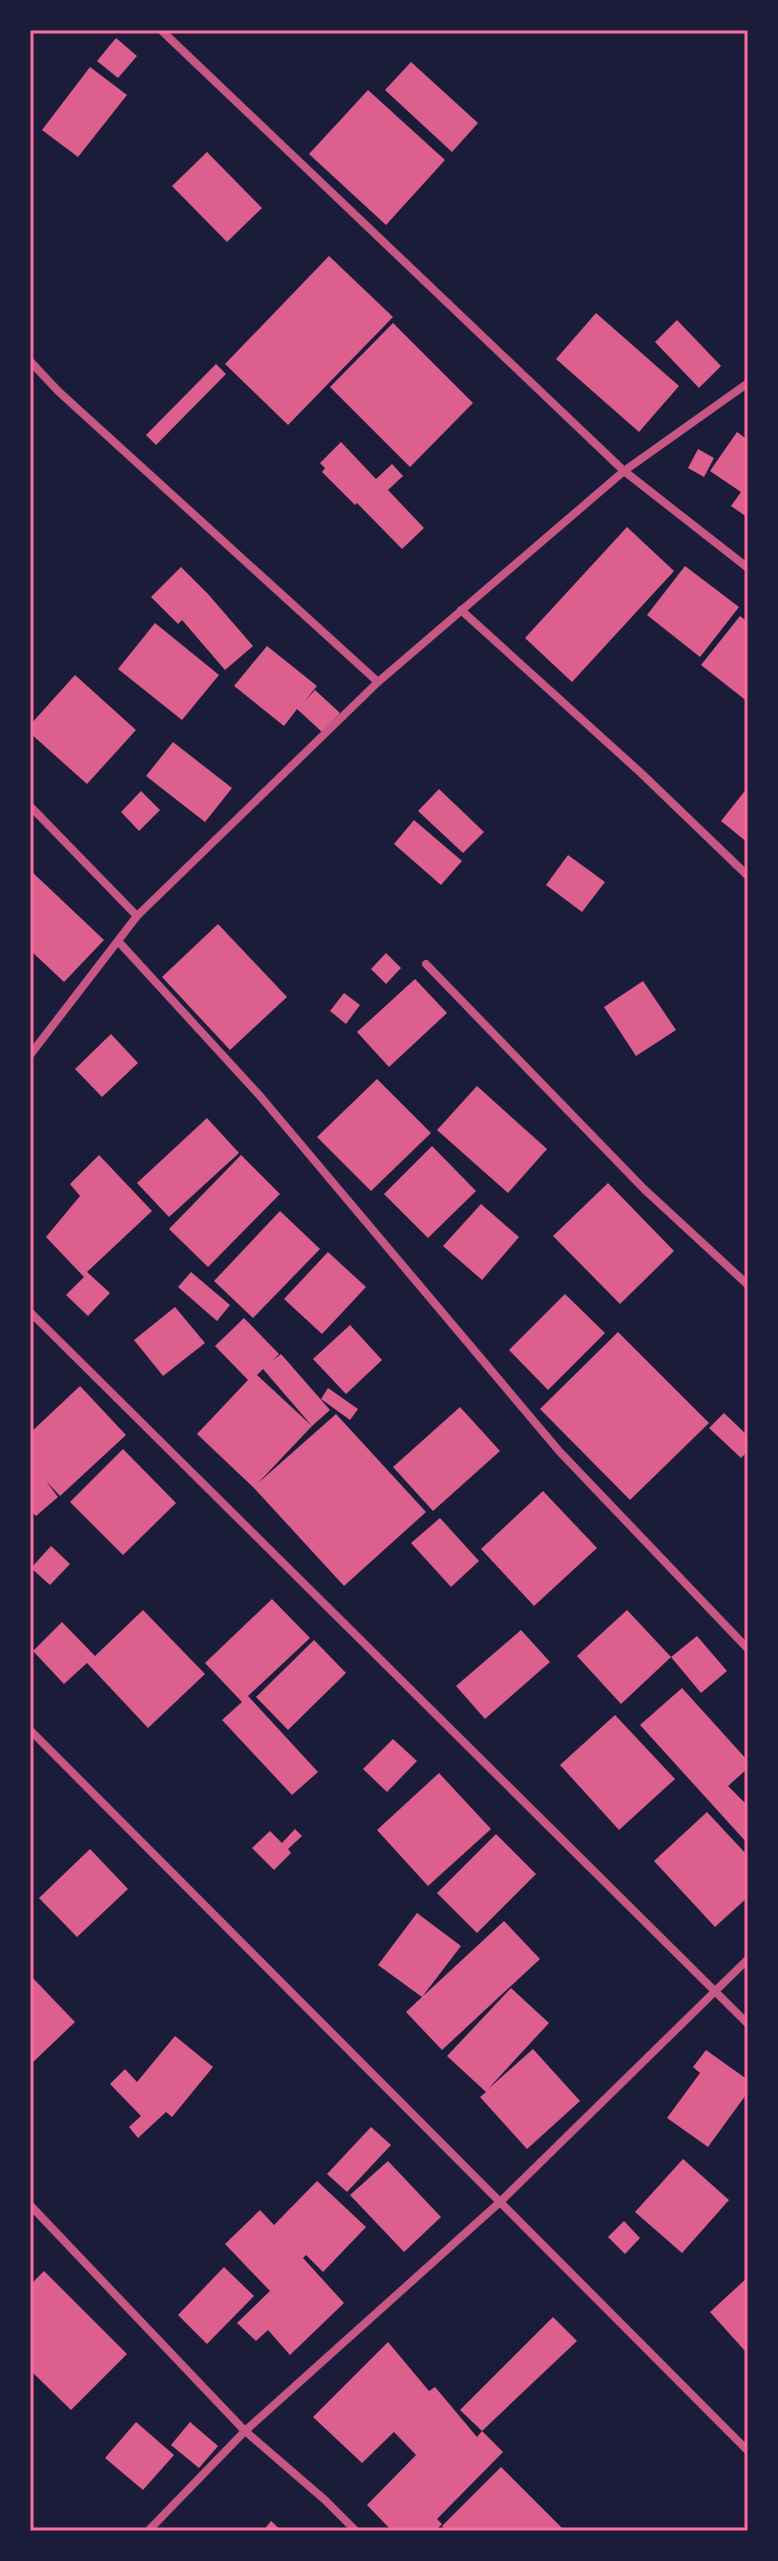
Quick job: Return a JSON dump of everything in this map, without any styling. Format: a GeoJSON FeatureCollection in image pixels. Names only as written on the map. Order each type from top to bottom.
{"type":"FeatureCollection","features":[{"type":"Feature","properties":{"kind":"street"},"geometry":{"type":"LineString","coordinates":[[161,30],[624,471],[748,568]]}},
{"type":"Feature","properties":{"kind":"street"},"geometry":{"type":"LineString","coordinates":[[30,361],[58,391],[378,682]]}},
{"type":"Feature","properties":{"kind":"street"},"geometry":{"type":"LineString","coordinates":[[30,1055],[137,916],[378,682],[624,471],[748,383]]}},
{"type":"Feature","properties":{"kind":"street"},"geometry":{"type":"LineString","coordinates":[[461,610],[641,773],[748,876]]}},
{"type":"Feature","properties":{"kind":"street"},"geometry":{"type":"LineString","coordinates":[[30,806],[137,916]]}},
{"type":"Feature","properties":{"kind":"street"},"geometry":{"type":"LineString","coordinates":[[118,941],[260,1096],[559,1451],[748,1649]]}},
{"type":"Feature","properties":{"kind":"street"},"geometry":{"type":"LineString","coordinates":[[426,964],[644,1189],[748,1285]]}},
{"type":"Feature","properties":{"kind":"street"},"geometry":{"type":"LineString","coordinates":[[30,1312],[748,2024]]}},
{"type":"Feature","properties":{"kind":"street"},"geometry":{"type":"LineString","coordinates":[[30,1730],[748,2451]]}},
{"type":"Feature","properties":{"kind":"street"},"geometry":{"type":"LineString","coordinates":[[148,2531],[245,2431],[500,2202],[748,1959]]}},
{"type":"Feature","properties":{"kind":"street"},"geometry":{"type":"LineString","coordinates":[[30,2205],[245,2431],[356,2531]]}},
{"type":"Feature","properties":{"kind":"building"},"geometry":{"type":"Polygon","coordinates":[[[116,38],[137,56],[118,78],[97,61],[116,38]]]}},
{"type":"Feature","properties":{"kind":"building"},"geometry":{"type":"Polygon","coordinates":[[[411,62],[478,123],[452,152],[385,90],[411,62]]]}},
{"type":"Feature","properties":{"kind":"building"},"geometry":{"type":"Polygon","coordinates":[[[90,67],[127,95],[78,157],[42,130],[90,67]]]}},
{"type":"Feature","properties":{"kind":"building"},"geometry":{"type":"Polygon","coordinates":[[[368,90],[445,160],[386,225],[309,154],[368,90]]]}},
{"type":"Feature","properties":{"kind":"building"},"geometry":{"type":"Polygon","coordinates":[[[207,152],[262,208],[227,242],[172,186],[207,152]]]}},
{"type":"Feature","properties":{"kind":"building"},"geometry":{"type":"Polygon","coordinates":[[[329,256],[393,317],[288,425],[225,364],[329,256]]]}},
{"type":"Feature","properties":{"kind":"building"},"geometry":{"type":"Polygon","coordinates":[[[596,313],[679,386],[639,432],[556,359],[596,313]]]}},
{"type":"Feature","properties":{"kind":"building"},"geometry":{"type":"Polygon","coordinates":[[[677,320],[721,366],[699,388],[655,342],[677,320]]]}},
{"type":"Feature","properties":{"kind":"building"},"geometry":{"type":"Polygon","coordinates":[[[393,323],[473,403],[410,467],[330,387],[393,323]]]}},
{"type":"Feature","properties":{"kind":"building"},"geometry":{"type":"Polygon","coordinates":[[[216,364],[226,374],[156,445],[146,435],[216,364]]]}},
{"type":"Feature","properties":{"kind":"building"},"geometry":{"type":"Polygon","coordinates":[[[737,432],[748,440],[747,517],[731,506],[741,492],[710,471],[737,432]]]}},
{"type":"Feature","properties":{"kind":"building"},"geometry":{"type":"Polygon","coordinates":[[[341,442],[376,479],[392,464],[403,476],[388,490],[424,528],[402,549],[322,472],[325,468],[320,463],[341,442]]]}},
{"type":"Feature","properties":{"kind":"building"},"geometry":{"type":"Polygon","coordinates":[[[698,449],[714,458],[704,477],[688,468],[698,449]]]}},
{"type":"Feature","properties":{"kind":"building"},"geometry":{"type":"Polygon","coordinates":[[[627,527],[674,571],[572,682],[525,638],[627,527]]]}},
{"type":"Feature","properties":{"kind":"building"},"geometry":{"type":"Polygon","coordinates":[[[685,566],[739,607],[700,657],[647,615],[685,566]]]}},
{"type":"Feature","properties":{"kind":"building"},"geometry":{"type":"Polygon","coordinates":[[[181,567],[253,646],[225,670],[182,620],[178,624],[151,597],[181,567]]]}},
{"type":"Feature","properties":{"kind":"building"},"geometry":{"type":"Polygon","coordinates":[[[740,616],[748,622],[748,702],[701,665],[740,616]]]}},
{"type":"Feature","properties":{"kind":"building"},"geometry":{"type":"Polygon","coordinates":[[[155,623],[219,675],[182,720],[118,669],[155,623]]]}},
{"type":"Feature","properties":{"kind":"building"},"geometry":{"type":"Polygon","coordinates":[[[267,646],[317,686],[304,702],[315,690],[340,713],[322,732],[297,709],[284,726],[234,686],[267,646]]]}},
{"type":"Feature","properties":{"kind":"building"},"geometry":{"type":"Polygon","coordinates":[[[75,675],[136,730],[87,784],[30,733],[30,725],[75,675]]]}},
{"type":"Feature","properties":{"kind":"building"},"geometry":{"type":"Polygon","coordinates":[[[173,742],[232,788],[205,822],[146,776],[173,742]]]}},
{"type":"Feature","properties":{"kind":"building"},"geometry":{"type":"Polygon","coordinates":[[[748,787],[748,843],[721,821],[748,787]]]}},
{"type":"Feature","properties":{"kind":"building"},"geometry":{"type":"Polygon","coordinates":[[[439,789],[484,832],[463,853],[418,811],[439,789]]]}},
{"type":"Feature","properties":{"kind":"building"},"geometry":{"type":"Polygon","coordinates":[[[141,791],[160,810],[139,831],[121,812],[141,791]]]}},
{"type":"Feature","properties":{"kind":"building"},"geometry":{"type":"Polygon","coordinates":[[[414,820],[462,861],[441,885],[394,844],[414,820]]]}},
{"type":"Feature","properties":{"kind":"building"},"geometry":{"type":"Polygon","coordinates":[[[568,855],[605,882],[582,912],[546,885],[568,855]]]}},
{"type":"Feature","properties":{"kind":"building"},"geometry":{"type":"Polygon","coordinates":[[[30,870],[104,940],[64,982],[30,950],[30,870]]]}},
{"type":"Feature","properties":{"kind":"building"},"geometry":{"type":"Polygon","coordinates":[[[218,924],[287,997],[230,1050],[162,977],[218,924]]]}},
{"type":"Feature","properties":{"kind":"building"},"geometry":{"type":"Polygon","coordinates":[[[386,953],[401,968],[386,984],[371,969],[386,953]]]}},
{"type":"Feature","properties":{"kind":"building"},"geometry":{"type":"Polygon","coordinates":[[[415,979],[447,1013],[389,1067],[357,1032],[415,979]]]}},
{"type":"Feature","properties":{"kind":"building"},"geometry":{"type":"Polygon","coordinates":[[[643,981],[676,1030],[636,1056],[604,1007],[643,981]]]}},
{"type":"Feature","properties":{"kind":"building"},"geometry":{"type":"Polygon","coordinates":[[[344,993],[360,1005],[346,1024],[330,1011],[344,993]]]}},
{"type":"Feature","properties":{"kind":"building"},"geometry":{"type":"Polygon","coordinates":[[[111,1034],[138,1063],[102,1097],[75,1069],[111,1034]]]}},
{"type":"Feature","properties":{"kind":"building"},"geometry":{"type":"Polygon","coordinates":[[[377,1079],[431,1133],[371,1191],[317,1137],[377,1079]]]}},
{"type":"Feature","properties":{"kind":"building"},"geometry":{"type":"Polygon","coordinates":[[[477,1086],[547,1149],[508,1193],[437,1130],[477,1086]]]}},
{"type":"Feature","properties":{"kind":"building"},"geometry":{"type":"Polygon","coordinates":[[[207,1118],[239,1153],[169,1217],[137,1183],[207,1118]]]}},
{"type":"Feature","properties":{"kind":"building"},"geometry":{"type":"Polygon","coordinates":[[[432,1146],[476,1191],[428,1238],[384,1194],[432,1146]]]}},
{"type":"Feature","properties":{"kind":"building"},"geometry":{"type":"Polygon","coordinates":[[[99,1155],[152,1211],[87,1272],[110,1293],[88,1316],[66,1295],[84,1277],[46,1237],[80,1196],[70,1184],[99,1155]]]}},
{"type":"Feature","properties":{"kind":"building"},"geometry":{"type":"Polygon","coordinates":[[[241,1155],[280,1194],[208,1267],[169,1229],[241,1155]]]}},
{"type":"Feature","properties":{"kind":"building"},"geometry":{"type":"Polygon","coordinates":[[[608,1183],[674,1251],[620,1304],[553,1236],[608,1183]]]}},
{"type":"Feature","properties":{"kind":"building"},"geometry":{"type":"Polygon","coordinates":[[[481,1204],[519,1237],[482,1280],[443,1246],[481,1204]]]}},
{"type":"Feature","properties":{"kind":"building"},"geometry":{"type":"Polygon","coordinates":[[[280,1211],[320,1249],[253,1318],[214,1281],[280,1211]]]}},
{"type":"Feature","properties":{"kind":"building"},"geometry":{"type":"Polygon","coordinates":[[[328,1252],[366,1287],[322,1334],[284,1299],[328,1252]]]}},
{"type":"Feature","properties":{"kind":"building"},"geometry":{"type":"Polygon","coordinates":[[[191,1272],[230,1305],[217,1321],[178,1287],[191,1272]]]}},
{"type":"Feature","properties":{"kind":"building"},"geometry":{"type":"Polygon","coordinates":[[[565,1294],[605,1333],[548,1390],[509,1350],[565,1294]]]}},
{"type":"Feature","properties":{"kind":"building"},"geometry":{"type":"Polygon","coordinates":[[[175,1307],[205,1343],[163,1376],[134,1340],[175,1307]]]}},
{"type":"Feature","properties":{"kind":"building"},"geometry":{"type":"Polygon","coordinates":[[[244,1318],[279,1354],[272,1361],[281,1354],[330,1410],[258,1483],[336,1414],[426,1512],[344,1586],[254,1488],[197,1434],[248,1380],[215,1346],[244,1318]],[[263,1369],[257,1375],[312,1426],[263,1369]]]}},
{"type":"Feature","properties":{"kind":"building"},"geometry":{"type":"Polygon","coordinates":[[[350,1325],[382,1360],[346,1394],[313,1359],[350,1325]]]}},
{"type":"Feature","properties":{"kind":"building"},"geometry":{"type":"Polygon","coordinates":[[[618,1332],[709,1423],[630,1500],[540,1409],[618,1332]]]}},
{"type":"Feature","properties":{"kind":"building"},"geometry":{"type":"Polygon","coordinates":[[[80,1386],[126,1435],[60,1496],[46,1481],[58,1497],[36,1516],[30,1510],[30,1433],[80,1386]]]}},
{"type":"Feature","properties":{"kind":"building"},"geometry":{"type":"Polygon","coordinates":[[[328,1388],[358,1409],[350,1420],[321,1399],[328,1388]]]}},
{"type":"Feature","properties":{"kind":"building"},"geometry":{"type":"Polygon","coordinates":[[[460,1407],[500,1451],[433,1511],[393,1467],[460,1407]]]}},
{"type":"Feature","properties":{"kind":"building"},"geometry":{"type":"Polygon","coordinates":[[[724,1413],[748,1436],[748,1451],[741,1458],[709,1428],[724,1413]]]}},
{"type":"Feature","properties":{"kind":"building"},"geometry":{"type":"Polygon","coordinates":[[[123,1449],[176,1503],[123,1555],[70,1502],[123,1449]]]}},
{"type":"Feature","properties":{"kind":"building"},"geometry":{"type":"Polygon","coordinates":[[[543,1491],[597,1548],[534,1606],[481,1549],[543,1491]]]}},
{"type":"Feature","properties":{"kind":"building"},"geometry":{"type":"Polygon","coordinates":[[[440,1518],[479,1561],[451,1587],[411,1543],[440,1518]]]}},
{"type":"Feature","properties":{"kind":"building"},"geometry":{"type":"Polygon","coordinates":[[[51,1546],[70,1564],[50,1585],[31,1568],[51,1546]]]}},
{"type":"Feature","properties":{"kind":"building"},"geometry":{"type":"Polygon","coordinates":[[[272,1599],[310,1638],[248,1696],[318,1772],[292,1795],[222,1720],[242,1702],[205,1663],[272,1599]]]}},
{"type":"Feature","properties":{"kind":"building"},"geometry":{"type":"Polygon","coordinates":[[[143,1610],[205,1674],[148,1728],[87,1663],[64,1684],[33,1651],[62,1622],[95,1656],[143,1610]]]}},
{"type":"Feature","properties":{"kind":"building"},"geometry":{"type":"Polygon","coordinates":[[[627,1610],[671,1657],[621,1704],[577,1656],[627,1610]]]}},
{"type":"Feature","properties":{"kind":"building"},"geometry":{"type":"Polygon","coordinates":[[[521,1630],[550,1662],[485,1719],[456,1686],[521,1630]]]}},
{"type":"Feature","properties":{"kind":"building"},"geometry":{"type":"Polygon","coordinates":[[[697,1636],[727,1671],[701,1693],[671,1657],[697,1636]]]}},
{"type":"Feature","properties":{"kind":"building"},"geometry":{"type":"Polygon","coordinates":[[[314,1640],[346,1673],[288,1730],[256,1697],[314,1640]]]}},
{"type":"Feature","properties":{"kind":"building"},"geometry":{"type":"Polygon","coordinates":[[[682,1688],[748,1761],[748,1768],[728,1786],[748,1806],[748,1844],[640,1725],[682,1688]]]}},
{"type":"Feature","properties":{"kind":"building"},"geometry":{"type":"Polygon","coordinates":[[[615,1715],[675,1779],[619,1830],[560,1765],[615,1715]]]}},
{"type":"Feature","properties":{"kind":"building"},"geometry":{"type":"Polygon","coordinates":[[[393,1739],[417,1761],[387,1792],[363,1769],[393,1739]]]}},
{"type":"Feature","properties":{"kind":"building"},"geometry":{"type":"Polygon","coordinates":[[[439,1773],[491,1829],[428,1886],[377,1830],[439,1773]]]}},
{"type":"Feature","properties":{"kind":"building"},"geometry":{"type":"Polygon","coordinates":[[[707,1812],[748,1856],[748,1897],[715,1927],[654,1861],[707,1812]]]}},
{"type":"Feature","properties":{"kind":"building"},"geometry":{"type":"Polygon","coordinates":[[[295,1829],[302,1836],[288,1849],[291,1853],[274,1870],[252,1848],[270,1831],[282,1843],[295,1829]]]}},
{"type":"Feature","properties":{"kind":"building"},"geometry":{"type":"Polygon","coordinates":[[[496,1834],[536,1874],[477,1933],[437,1893],[496,1834]]]}},
{"type":"Feature","properties":{"kind":"building"},"geometry":{"type":"Polygon","coordinates":[[[90,1849],[128,1889],[77,1937],[39,1898],[90,1849]]]}},
{"type":"Feature","properties":{"kind":"building"},"geometry":{"type":"Polygon","coordinates":[[[417,1913],[461,1946],[422,1997],[378,1965],[417,1913]]]}},
{"type":"Feature","properties":{"kind":"building"},"geometry":{"type":"Polygon","coordinates":[[[504,1921],[540,1959],[442,2050],[406,2012],[504,1921]]]}},
{"type":"Feature","properties":{"kind":"building"},"geometry":{"type":"Polygon","coordinates":[[[30,1975],[75,2022],[30,2065],[30,1975]]]}},
{"type":"Feature","properties":{"kind":"building"},"geometry":{"type":"Polygon","coordinates":[[[511,1988],[549,2023],[488,2089],[533,2049],[580,2101],[527,2149],[480,2097],[486,2092],[447,2056],[511,1988]]]}},
{"type":"Feature","properties":{"kind":"building"},"geometry":{"type":"Polygon","coordinates":[[[175,2036],[213,2067],[172,2117],[166,2112],[138,2138],[129,2127],[141,2116],[110,2084],[125,2069],[137,2082],[175,2036]]]}},
{"type":"Feature","properties":{"kind":"building"},"geometry":{"type":"Polygon","coordinates":[[[706,2050],[748,2080],[748,2092],[708,2147],[667,2118],[700,2073],[693,2067],[706,2050]]]}},
{"type":"Feature","properties":{"kind":"building"},"geometry":{"type":"Polygon","coordinates":[[[371,2127],[391,2145],[347,2192],[327,2174],[371,2127]]]}},
{"type":"Feature","properties":{"kind":"building"},"geometry":{"type":"Polygon","coordinates":[[[683,2159],[729,2200],[682,2253],[635,2212],[683,2159]]]}},
{"type":"Feature","properties":{"kind":"building"},"geometry":{"type":"Polygon","coordinates":[[[388,2161],[441,2217],[404,2252],[350,2195],[388,2161]]]}},
{"type":"Feature","properties":{"kind":"building"},"geometry":{"type":"Polygon","coordinates":[[[317,2181],[366,2227],[323,2272],[306,2255],[303,2258],[344,2303],[290,2355],[268,2330],[256,2341],[237,2323],[270,2291],[225,2244],[260,2210],[274,2225],[317,2181]]]}},
{"type":"Feature","properties":{"kind":"building"},"geometry":{"type":"Polygon","coordinates":[[[624,2221],[640,2238],[625,2254],[608,2237],[624,2221]]]}},
{"type":"Feature","properties":{"kind":"building"},"geometry":{"type":"Polygon","coordinates":[[[224,2267],[254,2296],[207,2344],[178,2315],[224,2267]]]}},
{"type":"Feature","properties":{"kind":"building"},"geometry":{"type":"Polygon","coordinates":[[[44,2271],[127,2354],[71,2410],[30,2370],[30,2285],[44,2271]]]}},
{"type":"Feature","properties":{"kind":"building"},"geometry":{"type":"Polygon","coordinates":[[[748,2277],[748,2348],[745,2351],[710,2312],[748,2277]]]}},
{"type":"Feature","properties":{"kind":"building"},"geometry":{"type":"Polygon","coordinates":[[[553,2317],[577,2341],[482,2431],[460,2410],[553,2317]]]}},
{"type":"Feature","properties":{"kind":"building"},"geometry":{"type":"Polygon","coordinates":[[[388,2342],[429,2391],[435,2387],[477,2437],[482,2431],[503,2452],[437,2519],[442,2524],[435,2531],[392,2531],[367,2505],[416,2455],[394,2432],[362,2463],[313,2417],[388,2342]]]}},
{"type":"Feature","properties":{"kind":"building"},"geometry":{"type":"Polygon","coordinates":[[[136,2422],[174,2455],[143,2490],[105,2458],[136,2422]]]}},
{"type":"Feature","properties":{"kind":"building"},"geometry":{"type":"Polygon","coordinates":[[[190,2422],[218,2446],[199,2468],[171,2445],[190,2422]]]}},
{"type":"Feature","properties":{"kind":"building"},"geometry":{"type":"Polygon","coordinates":[[[501,2467],[565,2531],[447,2531],[442,2526],[501,2467]]]}},
{"type":"Feature","properties":{"kind":"building"},"geometry":{"type":"Polygon","coordinates":[[[271,2521],[282,2531],[263,2531],[271,2521]]]}}]}
